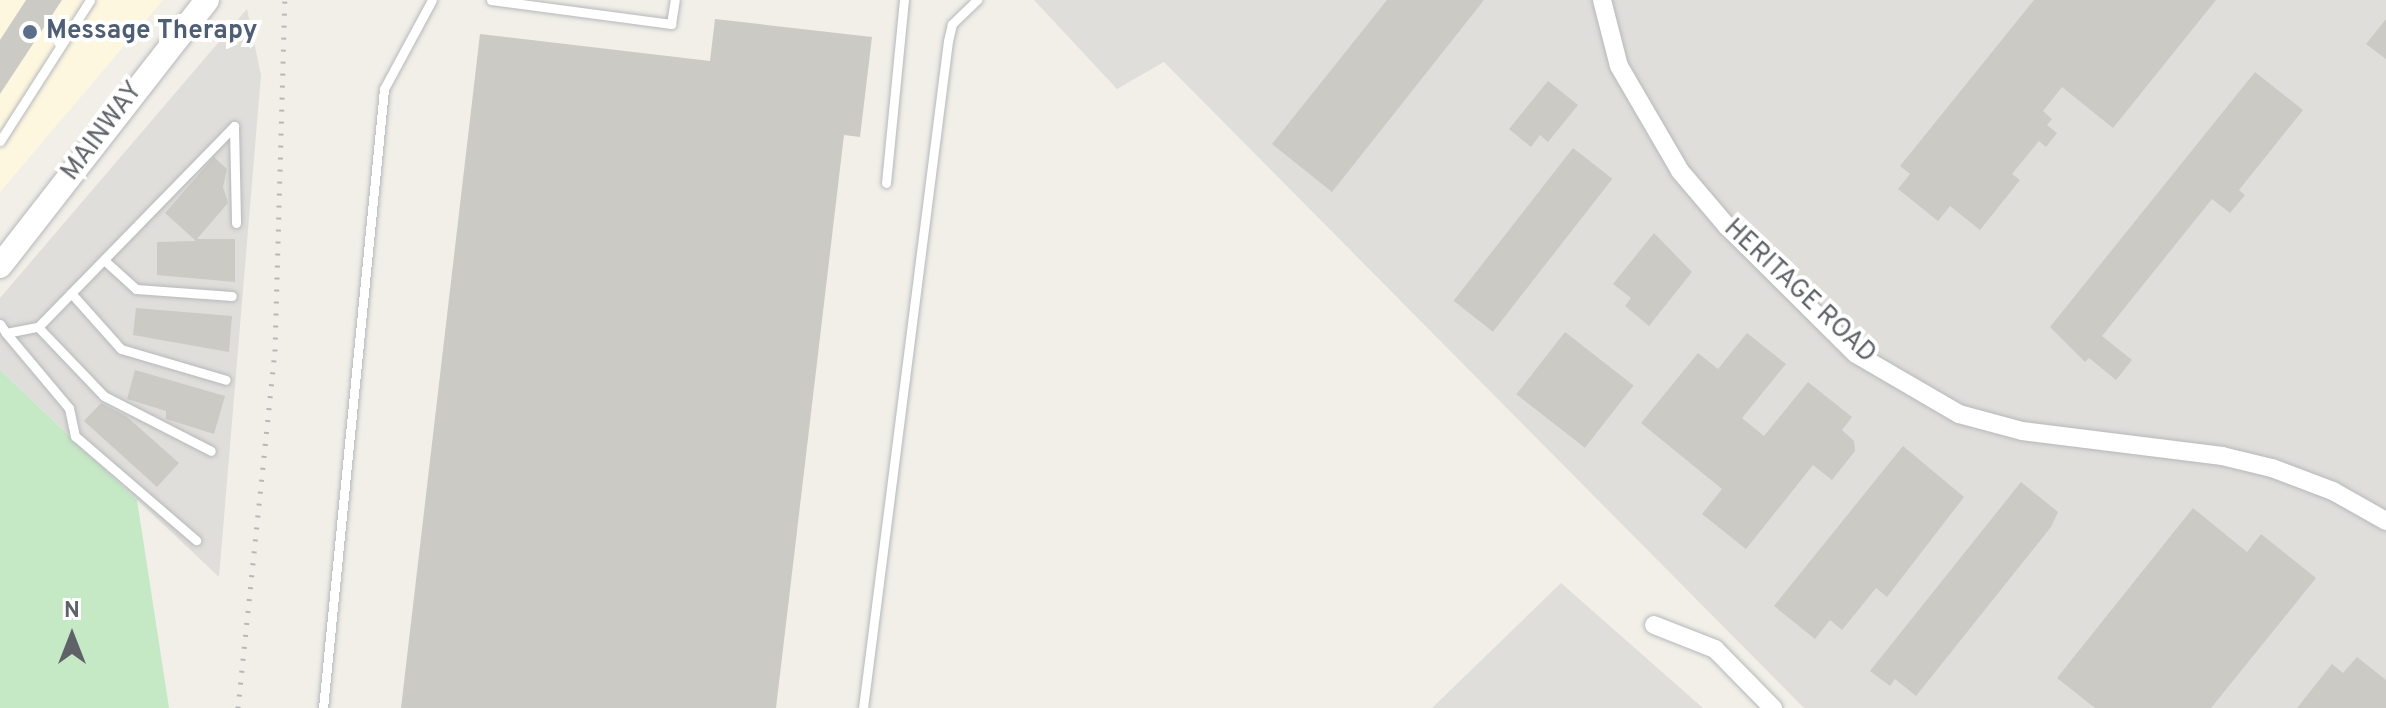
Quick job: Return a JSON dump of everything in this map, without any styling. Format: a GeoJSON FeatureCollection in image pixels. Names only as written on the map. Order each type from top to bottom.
{"type":"FeatureCollection","features":[{"type":"Feature","properties":{"kind":"street","name":"MAINWAY"},"geometry":{"type":"LineString","coordinates":[[0,266],[207,0]]}},
{"type":"Feature","properties":{"kind":"street","name":"HERITAGE ROAD"},"geometry":{"type":"LineString","coordinates":[[1602,0],[1619,66],[1680,171],[1726,225],[1856,354],[1959,414],[2022,431],[2222,456],[2272,468],[2333,491],[2386,521]]}},
{"type":"Feature","properties":{"kind":"street"},"geometry":{"type":"LineString","coordinates":[[1654,625],[1715,649],[1773,708]]}},
{"type":"Feature","properties":{"kind":"lane"},"geometry":{"type":"LineString","coordinates":[[0,141],[90,0]]}},
{"type":"Feature","properties":{"kind":"lane"},"geometry":{"type":"LineString","coordinates":[[323,708],[384,89],[432,0]]}},
{"type":"Feature","properties":{"kind":"lane"},"geometry":{"type":"LineString","coordinates":[[491,0],[671,24],[675,0]]}},
{"type":"Feature","properties":{"kind":"lane"},"geometry":{"type":"LineString","coordinates":[[886,183],[904,0]]}},
{"type":"Feature","properties":{"kind":"lane"},"geometry":{"type":"LineString","coordinates":[[863,708],[948,41],[952,24],[977,0]]}},
{"type":"Feature","properties":{"kind":"lane"},"geometry":{"type":"LineString","coordinates":[[3,328],[38,327],[234,126],[236,223]]}},
{"type":"Feature","properties":{"kind":"lane"},"geometry":{"type":"LineString","coordinates":[[104,260],[136,289],[232,296]]}},
{"type":"Feature","properties":{"kind":"lane"},"geometry":{"type":"LineString","coordinates":[[71,293],[121,349],[226,380]]}},
{"type":"Feature","properties":{"kind":"lane"},"geometry":{"type":"LineString","coordinates":[[38,327],[104,396],[211,451]]}},
{"type":"Feature","properties":{"kind":"lane"},"geometry":{"type":"LineString","coordinates":[[3,328],[69,408],[75,436],[196,540]]}},
{"type":"Feature","properties":{"kind":"shaded area"},"geometry":{"type":"Polygon","coordinates":[[[0,0],[163,0],[0,192],[0,0]]]}},
{"type":"Feature","properties":{"kind":"shaded area"},"geometry":{"type":"Polygon","coordinates":[[[1034,0],[2386,0],[2386,708],[1804,708],[1164,62],[1117,89],[1034,0]]]}},
{"type":"Feature","properties":{"kind":"shaded area"},"geometry":{"type":"Polygon","coordinates":[[[247,9],[261,75],[219,577],[0,370],[0,298],[247,9]]]}},
{"type":"Feature","properties":{"kind":"shaded area"},"geometry":{"type":"Polygon","coordinates":[[[1561,583],[1703,708],[1432,708],[1561,583]]]}},
{"type":"Feature","properties":{"kind":"green space"},"geometry":{"type":"Polygon","coordinates":[[[0,370],[137,500],[169,708],[0,708],[0,370]]]}},
{"type":"Feature","properties":{"kind":"building"},"geometry":{"type":"Polygon","coordinates":[[[26,0],[62,0],[0,94],[0,40],[26,0]]]}},
{"type":"Feature","properties":{"kind":"building"},"geometry":{"type":"Polygon","coordinates":[[[1387,0],[1484,0],[1332,192],[1272,144],[1387,0]]]}},
{"type":"Feature","properties":{"kind":"building"},"geometry":{"type":"Polygon","coordinates":[[[2034,0],[2216,0],[2113,128],[2062,87],[2043,111],[2052,119],[2047,125],[2057,133],[2046,147],[2039,141],[2012,174],[2020,180],[1980,230],[1950,206],[1938,221],[1898,189],[1910,174],[1900,166],[2034,0]]]}},
{"type":"Feature","properties":{"kind":"building"},"geometry":{"type":"Polygon","coordinates":[[[715,19],[872,37],[860,137],[844,135],[776,708],[401,708],[480,34],[710,61],[715,19]]]}},
{"type":"Feature","properties":{"kind":"building"},"geometry":{"type":"Polygon","coordinates":[[[2386,19],[2386,59],[2366,44],[2386,19]]]}},
{"type":"Feature","properties":{"kind":"building"},"geometry":{"type":"Polygon","coordinates":[[[2255,72],[2303,110],[2239,190],[2245,195],[2230,213],[2212,199],[2102,336],[2132,360],[2116,380],[2089,358],[2085,362],[2050,327],[2255,72]]]}},
{"type":"Feature","properties":{"kind":"building"},"geometry":{"type":"Polygon","coordinates":[[[1548,81],[1578,105],[1548,142],[1540,135],[1531,147],[1509,129],[1548,81]]]}},
{"type":"Feature","properties":{"kind":"building"},"geometry":{"type":"Polygon","coordinates":[[[1573,148],[1612,179],[1493,332],[1454,301],[1573,148]]]}},
{"type":"Feature","properties":{"kind":"building"},"geometry":{"type":"Polygon","coordinates":[[[214,157],[227,169],[223,187],[228,203],[197,239],[235,239],[235,282],[157,275],[157,242],[196,241],[165,213],[214,157]]]}},
{"type":"Feature","properties":{"kind":"building"},"geometry":{"type":"Polygon","coordinates":[[[1654,233],[1692,272],[1649,326],[1625,306],[1631,298],[1613,284],[1654,233]]]}},
{"type":"Feature","properties":{"kind":"building"},"geometry":{"type":"Polygon","coordinates":[[[136,308],[232,316],[229,352],[133,335],[136,308]]]}},
{"type":"Feature","properties":{"kind":"building"},"geometry":{"type":"Polygon","coordinates":[[[1565,332],[1634,386],[1585,448],[1516,394],[1565,332]]]}},
{"type":"Feature","properties":{"kind":"building"},"geometry":{"type":"Polygon","coordinates":[[[1747,333],[1786,364],[1742,418],[1764,436],[1808,382],[1852,417],[1842,430],[1854,441],[1855,451],[1832,480],[1813,465],[1746,549],[1702,514],[1722,489],[1641,423],[1698,353],[1718,369],[1747,333]]]}},
{"type":"Feature","properties":{"kind":"building"},"geometry":{"type":"Polygon","coordinates":[[[135,370],[225,396],[214,434],[166,419],[166,411],[127,399],[135,370]]]}},
{"type":"Feature","properties":{"kind":"building"},"geometry":{"type":"Polygon","coordinates":[[[101,403],[126,416],[179,463],[157,487],[84,421],[101,403]]]}},
{"type":"Feature","properties":{"kind":"building"},"geometry":{"type":"Polygon","coordinates":[[[1903,446],[1964,497],[1887,597],[1876,588],[1842,630],[1830,620],[1815,639],[1774,606],[1903,446]]]}},
{"type":"Feature","properties":{"kind":"building"},"geometry":{"type":"Polygon","coordinates":[[[2021,482],[2058,512],[2051,527],[1916,696],[1895,679],[1890,686],[1870,671],[2021,482]]]}},
{"type":"Feature","properties":{"kind":"building"},"geometry":{"type":"Polygon","coordinates":[[[2193,508],[2247,552],[2261,534],[2316,578],[2211,708],[2095,708],[2057,678],[2193,508]]]}},
{"type":"Feature","properties":{"kind":"building"},"geometry":{"type":"Polygon","coordinates":[[[2357,657],[2386,680],[2386,708],[2297,708],[2332,664],[2343,673],[2357,657]]]}},
{"type":"Feature","properties":{"kind":"railway"},"geometry":{"type":"LineString","coordinates":[[238,708],[275,351],[285,0]]}},
{"type":"Feature","properties":{"kind":"place","name":"Message Therapy"},"geometry":{"type":"Point","coordinates":[30,32]}}]}
